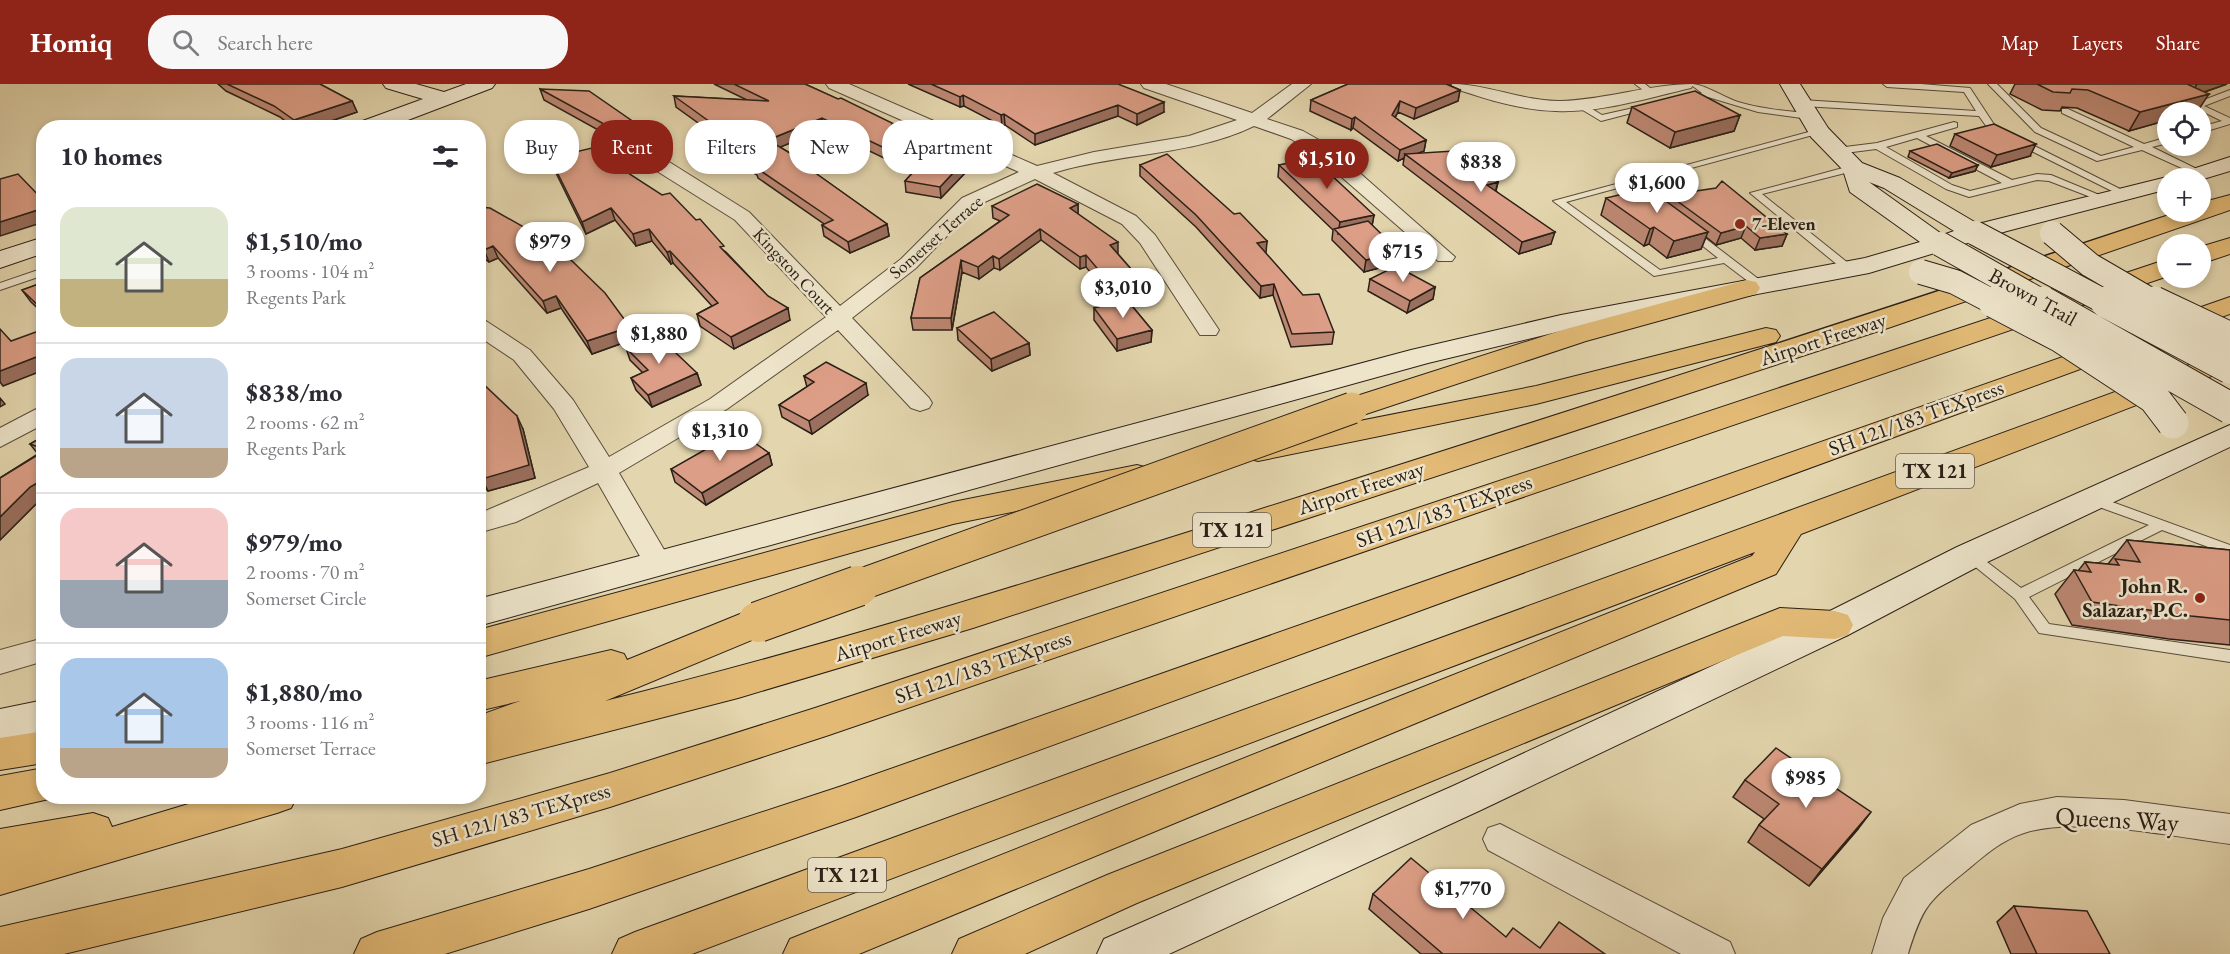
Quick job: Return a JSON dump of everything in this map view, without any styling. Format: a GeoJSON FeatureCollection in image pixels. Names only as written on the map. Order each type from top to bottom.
{"type":"FeatureCollection","features":[{"type":"Feature","properties":{"kind":"highway","name":"Airport Freeway"},"geometry":{"type":"LineString","coordinates":[[2211,208],[2230,202]]}},
{"type":"Feature","properties":{"kind":"highway","name":"Airport Freeway"},"geometry":{"type":"LineString","coordinates":[[486,747],[738,683],[960,618],[1881,321],[2168,222]]}},
{"type":"Feature","properties":{"kind":"highway"},"geometry":{"type":"LineString","coordinates":[[2211,252],[2230,246]]}},
{"type":"Feature","properties":{"kind":"highway","name":"SH 121/183 TEXpress"},"geometry":{"type":"LineString","coordinates":[[0,948],[342,868],[610,789],[848,712],[2157,270]]}},
{"type":"Feature","properties":{"kind":"highway"},"geometry":{"type":"LineString","coordinates":[[486,728],[593,690],[758,622],[1352,408],[1576,335],[1754,287]]}},
{"type":"Feature","properties":{"kind":"highway","name":"SH 121/183 TEXpress"},"geometry":{"type":"LineString","coordinates":[[377,954],[589,889],[842,804],[2230,305]]}},
{"type":"Feature","properties":{"kind":"highway"},"geometry":{"type":"LineString","coordinates":[[486,642],[952,513],[1536,395],[1810,325],[1881,321]]}},
{"type":"Feature","properties":{"kind":"highway","name":"TX 121"},"geometry":{"type":"LineString","coordinates":[[635,954],[1789,526],[2230,359]]}},
{"type":"Feature","properties":{"kind":"highway"},"geometry":{"type":"LineString","coordinates":[[806,954],[1764,565],[1789,526]]}},
{"type":"Feature","properties":{"kind":"highway"},"geometry":{"type":"LineString","coordinates":[[486,695],[598,668],[758,622]]}},
{"type":"Feature","properties":{"kind":"highway"},"geometry":{"type":"LineString","coordinates":[[975,954],[1122,889],[1780,622],[1835,625]]}},
{"type":"Feature","properties":{"kind":"highway"},"geometry":{"type":"LineString","coordinates":[[0,754],[36,748]]}},
{"type":"Feature","properties":{"kind":"highway"},"geometry":{"type":"LineString","coordinates":[[0,793],[36,786]]}},
{"type":"Feature","properties":{"kind":"highway"},"geometry":{"type":"LineString","coordinates":[[0,848],[230,804]]}},
{"type":"Feature","properties":{"kind":"highway"},"geometry":{"type":"LineString","coordinates":[[0,876],[94,851],[251,804]]}},
{"type":"Feature","properties":{"kind":"main road"},"geometry":{"type":"LineString","coordinates":[[393,84],[445,99]]}},
{"type":"Feature","properties":{"kind":"main road"},"geometry":{"type":"LineString","coordinates":[[387,120],[485,84]]}},
{"type":"Feature","properties":{"kind":"main road","name":"Brown Trail"},"geometry":{"type":"LineString","coordinates":[[1790,84],[1810,117],[1854,168],[1892,183],[1975,232],[2230,368]]}},
{"type":"Feature","properties":{"kind":"main road"},"geometry":{"type":"LineString","coordinates":[[2211,170],[2230,164]]}},
{"type":"Feature","properties":{"kind":"main road","name":"Brown Trail"},"geometry":{"type":"LineString","coordinates":[[1854,168],[1858,188],[1940,244],[2230,408]]}},
{"type":"Feature","properties":{"kind":"main road"},"geometry":{"type":"LineString","coordinates":[[486,612],[1421,356],[1561,322],[1859,267],[1975,232],[2053,222],[2115,196],[2157,185]]}},
{"type":"Feature","properties":{"kind":"main road"},"geometry":{"type":"LineString","coordinates":[[2053,222],[2067,248],[2154,303],[2230,338]]}},
{"type":"Feature","properties":{"kind":"main road"},"geometry":{"type":"LineString","coordinates":[[0,260],[36,247]]}},
{"type":"Feature","properties":{"kind":"main road"},"geometry":{"type":"LineString","coordinates":[[1859,267],[1921,272],[1955,282],[2061,337],[2154,398],[2173,423],[2141,474]]}},
{"type":"Feature","properties":{"kind":"main road"},"geometry":{"type":"LineString","coordinates":[[1120,954],[1467,798],[1835,625],[1969,556],[2093,500],[2141,474],[2230,435]]}},
{"type":"Feature","properties":{"kind":"main road"},"geometry":{"type":"LineString","coordinates":[[0,725],[36,718]]}},
{"type":"Feature","properties":{"kind":"street"},"geometry":{"type":"LineString","coordinates":[[835,84],[1098,201],[1129,220],[1148,239],[1208,330]]}},
{"type":"Feature","properties":{"kind":"street"},"geometry":{"type":"LineString","coordinates":[[1150,84],[1256,119],[1297,135],[1321,149],[1445,257]]}},
{"type":"Feature","properties":{"kind":"street","name":"Somerset Terrace"},"geometry":{"type":"LineString","coordinates":[[486,521],[604,471],[649,448],[741,388],[917,256],[978,197],[1037,173],[1109,154],[1214,137],[1256,119],[1281,103],[1302,84]]}},
{"type":"Feature","properties":{"kind":"street"},"geometry":{"type":"LineString","coordinates":[[1460,84],[1499,98],[1557,106],[1648,94],[1685,84]]}},
{"type":"Feature","properties":{"kind":"street"},"geometry":{"type":"LineString","coordinates":[[1524,102],[1531,84]]}},
{"type":"Feature","properties":{"kind":"street","name":"Kingston Court"},"geometry":{"type":"LineString","coordinates":[[673,173],[742,216],[920,403]]}},
{"type":"Feature","properties":{"kind":"street"},"geometry":{"type":"LineString","coordinates":[[486,331],[522,355],[564,405],[658,565]]}},
{"type":"Feature","properties":{"kind":"street"},"geometry":{"type":"LineString","coordinates":[[0,439],[36,418]]}},
{"type":"Feature","properties":{"kind":"street"},"geometry":{"type":"LineString","coordinates":[[0,662],[36,651]]}},
{"type":"Feature","properties":{"kind":"street","name":"Queens Way"},"geometry":{"type":"LineString","coordinates":[[1890,954],[1901,918],[1917,889],[1983,836],[2020,819],[2057,812],[2124,816],[2230,829]]}},
{"type":"Feature","properties":{"kind":"street"},"geometry":{"type":"LineString","coordinates":[[1500,838],[1717,954]]}},
{"type":"Feature","properties":{"kind":"lane"},"geometry":{"type":"LineString","coordinates":[[1694,84],[1731,104],[1760,112],[1810,117],[1982,114]]}},
{"type":"Feature","properties":{"kind":"lane"},"geometry":{"type":"LineString","coordinates":[[1887,84],[1967,90],[1992,128],[2115,196]]}},
{"type":"Feature","properties":{"kind":"lane"},"geometry":{"type":"LineString","coordinates":[[1992,84],[2038,130],[2100,159],[2157,143]]}},
{"type":"Feature","properties":{"kind":"lane"},"geometry":{"type":"LineString","coordinates":[[2206,102],[2230,93]]}},
{"type":"Feature","properties":{"kind":"lane"},"geometry":{"type":"LineString","coordinates":[[1677,101],[1709,94]]}},
{"type":"Feature","properties":{"kind":"lane"},"geometry":{"type":"LineString","coordinates":[[2176,97],[2187,102]]}},
{"type":"Feature","properties":{"kind":"lane"},"geometry":{"type":"LineString","coordinates":[[2065,111],[2143,147],[2178,168]]}},
{"type":"Feature","properties":{"kind":"lane"},"geometry":{"type":"LineString","coordinates":[[2211,113],[2230,121]]}},
{"type":"Feature","properties":{"kind":"lane"},"geometry":{"type":"LineString","coordinates":[[1727,259],[1658,274],[1558,201],[1625,184],[1810,117]]}},
{"type":"Feature","properties":{"kind":"lane"},"geometry":{"type":"LineString","coordinates":[[2211,127],[2230,121]]}},
{"type":"Feature","properties":{"kind":"lane"},"geometry":{"type":"LineString","coordinates":[[1837,151],[1878,146],[1954,125]]}},
{"type":"Feature","properties":{"kind":"lane"},"geometry":{"type":"LineString","coordinates":[[1918,135],[2011,184]]}},
{"type":"Feature","properties":{"kind":"lane"},"geometry":{"type":"LineString","coordinates":[[1878,146],[1949,187],[1969,194],[2037,177],[2051,178],[2115,196]]}},
{"type":"Feature","properties":{"kind":"lane"},"geometry":{"type":"LineString","coordinates":[[1854,168],[1755,193],[1859,267]]}},
{"type":"Feature","properties":{"kind":"lane"},"geometry":{"type":"LineString","coordinates":[[1625,184],[1634,190]]}},
{"type":"Feature","properties":{"kind":"lane"},"geometry":{"type":"LineString","coordinates":[[1680,225],[1727,259],[1754,287]]}},
{"type":"Feature","properties":{"kind":"lane"},"geometry":{"type":"LineString","coordinates":[[0,287],[36,274]]}},
{"type":"Feature","properties":{"kind":"lane"},"geometry":{"type":"LineString","coordinates":[[2093,500],[2230,550]]}},
{"type":"Feature","properties":{"kind":"lane"},"geometry":{"type":"LineString","coordinates":[[2020,595],[2161,525]]}},
{"type":"Feature","properties":{"kind":"lane"},"geometry":{"type":"LineString","coordinates":[[1969,556],[2020,595],[2044,629],[2230,656]]}},
{"type":"Feature","properties":{"kind":"building"},"geometry":{"type":"Polygon","coordinates":[[[227,84],[320,84],[352,101],[294,120],[274,106],[227,84]]]}},
{"type":"Feature","properties":{"kind":"building"},"geometry":{"type":"Polygon","coordinates":[[[734,84],[805,84],[838,99],[841,98],[886,120],[882,120],[882,147],[870,141],[870,120],[826,120],[822,118],[789,120],[789,131],[777,136],[777,120],[707,120],[674,96],[769,101],[734,84]]]}},
{"type":"Feature","properties":{"kind":"building"},"geometry":{"type":"Polygon","coordinates":[[[931,84],[1118,84],[1164,102],[1137,114],[1118,105],[1035,134],[1004,114],[1001,115],[963,95],[960,97],[931,84]]]}},
{"type":"Feature","properties":{"kind":"building"},"geometry":{"type":"Polygon","coordinates":[[[1348,84],[1446,84],[1460,90],[1416,108],[1400,101],[1392,115],[1426,140],[1400,150],[1355,117],[1352,119],[1311,100],[1348,84]]]}},
{"type":"Feature","properties":{"kind":"building"},"geometry":{"type":"Polygon","coordinates":[[[2037,84],[2187,84],[2209,94],[2178,102],[2157,102],[2157,108],[2140,112],[2088,90],[2072,89],[2070,93],[2053,92],[2037,84]]]}},
{"type":"Feature","properties":{"kind":"building"},"geometry":{"type":"Polygon","coordinates":[[[540,89],[589,91],[631,120],[597,120],[540,89]]]}},
{"type":"Feature","properties":{"kind":"building"},"geometry":{"type":"Polygon","coordinates":[[[1695,91],[1740,115],[1675,132],[1632,107],[1695,91]]]}},
{"type":"Feature","properties":{"kind":"building"},"geometry":{"type":"Polygon","coordinates":[[[1994,124],[2036,144],[1997,155],[1955,134],[1994,124]]]}},
{"type":"Feature","properties":{"kind":"building"},"geometry":{"type":"Polygon","coordinates":[[[1937,144],[1978,165],[1952,173],[1910,151],[1937,144]]]}},
{"type":"Feature","properties":{"kind":"building"},"geometry":{"type":"Polygon","coordinates":[[[777,145],[789,153],[789,174],[817,174],[887,224],[848,242],[822,225],[833,220],[765,174],[777,174],[777,145]]]}},
{"type":"Feature","properties":{"kind":"building"},"geometry":{"type":"Polygon","coordinates":[[[591,148],[591,174],[630,174],[662,195],[670,193],[696,220],[700,219],[724,246],[720,247],[768,296],[788,308],[731,337],[697,314],[718,303],[670,251],[667,252],[649,229],[633,234],[611,208],[582,222],[558,174],[579,174],[579,151],[591,148]]]}},
{"type":"Feature","properties":{"kind":"building"},"geometry":{"type":"Polygon","coordinates":[[[1454,151],[1498,182],[1487,185],[1555,232],[1522,242],[1405,154],[1454,151]]]}},
{"type":"Feature","properties":{"kind":"building"},"geometry":{"type":"Polygon","coordinates":[[[1167,154],[1234,214],[1240,213],[1267,241],[1257,243],[1303,295],[1319,294],[1334,332],[1292,334],[1274,284],[1261,286],[1196,215],[1140,165],[1167,154]]]}},
{"type":"Feature","properties":{"kind":"building"},"geometry":{"type":"Polygon","coordinates":[[[1313,158],[1374,215],[1340,222],[1279,165],[1313,158]]]}},
{"type":"Feature","properties":{"kind":"building"},"geometry":{"type":"Polygon","coordinates":[[[18,174],[36,193],[36,211],[0,222],[0,179],[18,174]]]}},
{"type":"Feature","properties":{"kind":"building"},"geometry":{"type":"Polygon","coordinates":[[[912,174],[952,174],[940,187],[905,181],[912,174]]]}},
{"type":"Feature","properties":{"kind":"building"},"geometry":{"type":"Polygon","coordinates":[[[1722,181],[1787,234],[1760,238],[1746,226],[1721,233],[1669,195],[1716,188],[1722,181]]]}},
{"type":"Feature","properties":{"kind":"building"},"geometry":{"type":"Polygon","coordinates":[[[1037,184],[1078,204],[1070,208],[1118,242],[1110,245],[1145,285],[1117,292],[1086,255],[1080,257],[1040,229],[999,259],[993,256],[978,267],[961,260],[951,318],[911,318],[920,278],[1009,215],[992,206],[1037,184]]]}},
{"type":"Feature","properties":{"kind":"building"},"geometry":{"type":"Polygon","coordinates":[[[1648,188],[1708,232],[1674,241],[1654,227],[1650,229],[1606,198],[1648,188]]]}},
{"type":"Feature","properties":{"kind":"building"},"geometry":{"type":"Polygon","coordinates":[[[486,208],[527,229],[535,225],[605,293],[630,327],[587,341],[556,296],[543,301],[493,246],[486,249],[486,208]]]}},
{"type":"Feature","properties":{"kind":"building"},"geometry":{"type":"Polygon","coordinates":[[[1368,221],[1400,252],[1366,260],[1334,229],[1368,221]]]}},
{"type":"Feature","properties":{"kind":"building"},"geometry":{"type":"Polygon","coordinates":[[[1396,266],[1435,287],[1410,301],[1370,279],[1396,266]]]}},
{"type":"Feature","properties":{"kind":"building"},"geometry":{"type":"Polygon","coordinates":[[[36,285],[36,303],[22,290],[36,285]]]}},
{"type":"Feature","properties":{"kind":"building"},"geometry":{"type":"Polygon","coordinates":[[[1127,300],[1152,330],[1117,339],[1094,308],[1127,300]]]}},
{"type":"Feature","properties":{"kind":"building"},"geometry":{"type":"Polygon","coordinates":[[[994,312],[1029,343],[991,359],[957,328],[994,312]]]}},
{"type":"Feature","properties":{"kind":"building"},"geometry":{"type":"Polygon","coordinates":[[[0,329],[11,341],[36,332],[36,357],[0,371],[0,329]]]}},
{"type":"Feature","properties":{"kind":"building"},"geometry":{"type":"Polygon","coordinates":[[[657,335],[697,373],[648,395],[631,378],[648,370],[626,348],[657,335]]]}},
{"type":"Feature","properties":{"kind":"building"},"geometry":{"type":"Polygon","coordinates":[[[826,362],[866,383],[809,421],[779,405],[814,382],[804,376],[826,362]]]}},
{"type":"Feature","properties":{"kind":"building"},"geometry":{"type":"Polygon","coordinates":[[[486,387],[517,416],[529,465],[486,478],[486,387]]]}},
{"type":"Feature","properties":{"kind":"building"},"geometry":{"type":"Polygon","coordinates":[[[738,431],[769,453],[702,493],[671,469],[738,431]]]}},
{"type":"Feature","properties":{"kind":"building"},"geometry":{"type":"Polygon","coordinates":[[[36,456],[36,484],[0,517],[0,478],[36,456]]]}},
{"type":"Feature","properties":{"kind":"building"},"geometry":{"type":"Polygon","coordinates":[[[2127,540],[2230,550],[2230,620],[2092,602],[2074,570],[2091,572],[2085,562],[2119,565],[2115,559],[2140,562],[2127,540]]]}},
{"type":"Feature","properties":{"kind":"building"},"geometry":{"type":"Polygon","coordinates":[[[1776,748],[1871,812],[1822,869],[1759,825],[1779,804],[1745,780],[1776,748]]]}},
{"type":"Feature","properties":{"kind":"building"},"geometry":{"type":"Polygon","coordinates":[[[1411,858],[1506,937],[1513,928],[1540,948],[1559,922],[1605,954],[1443,954],[1373,894],[1411,858]]]}},
{"type":"Feature","properties":{"kind":"building"},"geometry":{"type":"Polygon","coordinates":[[[2014,906],[2087,911],[2110,954],[2037,954],[2014,906]]]}},
{"type":"Feature","properties":{"kind":"place","name":"7-Eleven"},"geometry":{"type":"Point","coordinates":[1740,224]}},
{"type":"Feature","properties":{"kind":"place","name":"John R. Salazar, P.C."},"geometry":{"type":"Point","coordinates":[2200,598]}}]}
